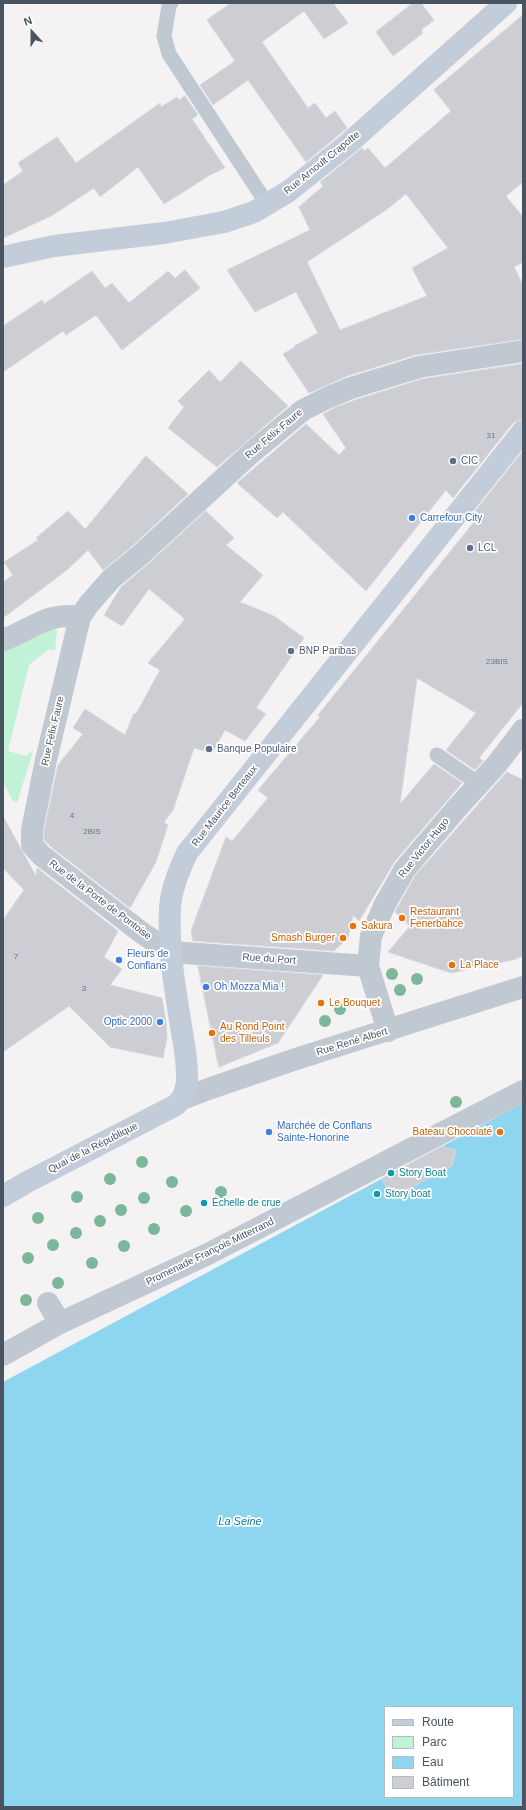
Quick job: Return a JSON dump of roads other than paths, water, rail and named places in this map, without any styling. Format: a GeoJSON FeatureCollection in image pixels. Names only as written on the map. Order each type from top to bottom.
{"type":"FeatureCollection","features":[{"type":"Feature","properties":{"kind":"main road","name":"Rue Arnoult Crapotte"},"geometry":{"type":"LineString","coordinates":[[3,257],[54,246],[164,233],[216,224],[254,212],[289,191],[349,143],[506,3]]}},
{"type":"Feature","properties":{"kind":"main road","name":"Rue Maurice Berteaux"},"geometry":{"type":"LineString","coordinates":[[182,1099],[187,1083],[187,1064],[171,952],[170,906],[177,872],[187,853],[523,431]]}},
{"type":"Feature","properties":{"kind":"main road","name":"Quai de la République"},"geometry":{"type":"LineString","coordinates":[[3,1196],[176,1105],[182,1099]]}},
{"type":"Feature","properties":{"kind":"street","name":"Rue Félix Faure"},"geometry":{"type":"LineString","coordinates":[[32,845],[32,830],[46,760],[80,617],[94,598],[112,578],[138,557],[250,454],[303,410],[329,397],[403,371],[419,367],[523,351]]}},
{"type":"Feature","properties":{"kind":"street"},"geometry":{"type":"LineString","coordinates":[[3,640],[15,636],[50,617],[68,615],[80,617]]}},
{"type":"Feature","properties":{"kind":"street","name":"Rue Victor Hugo"},"geometry":{"type":"LineString","coordinates":[[388,1031],[368,966],[371,936],[385,904],[405,869],[497,764],[523,730]]}},
{"type":"Feature","properties":{"kind":"street","name":"Rue de la Porte de Pontoise"},"geometry":{"type":"LineString","coordinates":[[32,845],[47,860],[142,933],[171,952]]}},
{"type":"Feature","properties":{"kind":"street","name":"Rue du Port"},"geometry":{"type":"LineString","coordinates":[[171,952],[368,966]]}},
{"type":"Feature","properties":{"kind":"street","name":"Rue René Albert"},"geometry":{"type":"LineString","coordinates":[[182,1099],[296,1059],[523,987]]}},
{"type":"Feature","properties":{"kind":"street","name":"Promenade François Mitterrand"},"geometry":{"type":"LineString","coordinates":[[3,1355],[60,1323],[208,1254],[523,1091]]}},
{"type":"Feature","properties":{"kind":"street"},"geometry":{"type":"LineString","coordinates":[[48,1303],[60,1323]]}},
{"type":"Feature","properties":{"kind":"lane"},"geometry":{"type":"LineString","coordinates":[[171,3],[169,6],[164,36],[168,54],[267,204]]}},
{"type":"Feature","properties":{"kind":"lane"},"geometry":{"type":"LineString","coordinates":[[437,755],[479,784]]}},
{"type":"Feature","properties":{"kind":"water","name":"La Seine"},"geometry":{"type":"Polygon","coordinates":[[[523,1103],[523,1807],[3,1807],[3,1382],[523,1103]]]}},
{"type":"Feature","properties":{"kind":"place","name":"CIC"},"geometry":{"type":"Point","coordinates":[453,461]}},
{"type":"Feature","properties":{"kind":"place","name":"Carrefour City"},"geometry":{"type":"Point","coordinates":[412,518]}},
{"type":"Feature","properties":{"kind":"place","name":"LCL"},"geometry":{"type":"Point","coordinates":[470,548]}},
{"type":"Feature","properties":{"kind":"place","name":"BNP Paribas"},"geometry":{"type":"Point","coordinates":[291,651]}},
{"type":"Feature","properties":{"kind":"place","name":"Banque Populaire"},"geometry":{"type":"Point","coordinates":[209,749]}},
{"type":"Feature","properties":{"kind":"place","name":"Restaurant Fenerbahce"},"geometry":{"type":"Point","coordinates":[402,918]}},
{"type":"Feature","properties":{"kind":"place","name":"Sakura"},"geometry":{"type":"Point","coordinates":[353,926]}},
{"type":"Feature","properties":{"kind":"place","name":"Smash Burger"},"geometry":{"type":"Point","coordinates":[343,938]}},
{"type":"Feature","properties":{"kind":"place","name":"Fleurs de Conflans"},"geometry":{"type":"Point","coordinates":[119,960]}},
{"type":"Feature","properties":{"kind":"place","name":"La Place"},"geometry":{"type":"Point","coordinates":[452,965]}},
{"type":"Feature","properties":{"kind":"place","name":"Oh Mozza Mia !"},"geometry":{"type":"Point","coordinates":[206,987]}},
{"type":"Feature","properties":{"kind":"place","name":"Le Bouquet"},"geometry":{"type":"Point","coordinates":[321,1003]}},
{"type":"Feature","properties":{"kind":"place","name":"Optic 2000"},"geometry":{"type":"Point","coordinates":[160,1022]}},
{"type":"Feature","properties":{"kind":"place","name":"Au Rond Point des Tilleuls"},"geometry":{"type":"Point","coordinates":[212,1033]}},
{"type":"Feature","properties":{"kind":"place","name":"Marchée de Conflans Sainte-Honorine"},"geometry":{"type":"Point","coordinates":[269,1132]}},
{"type":"Feature","properties":{"kind":"place","name":"Bateau Chocolaté"},"geometry":{"type":"Point","coordinates":[500,1132]}},
{"type":"Feature","properties":{"kind":"place","name":"Story Boat"},"geometry":{"type":"Point","coordinates":[391,1173]}},
{"type":"Feature","properties":{"kind":"place","name":"Story boat"},"geometry":{"type":"Point","coordinates":[377,1194]}},
{"type":"Feature","properties":{"kind":"place","name":"Échelle de crue"},"geometry":{"type":"Point","coordinates":[204,1203]}}]}
